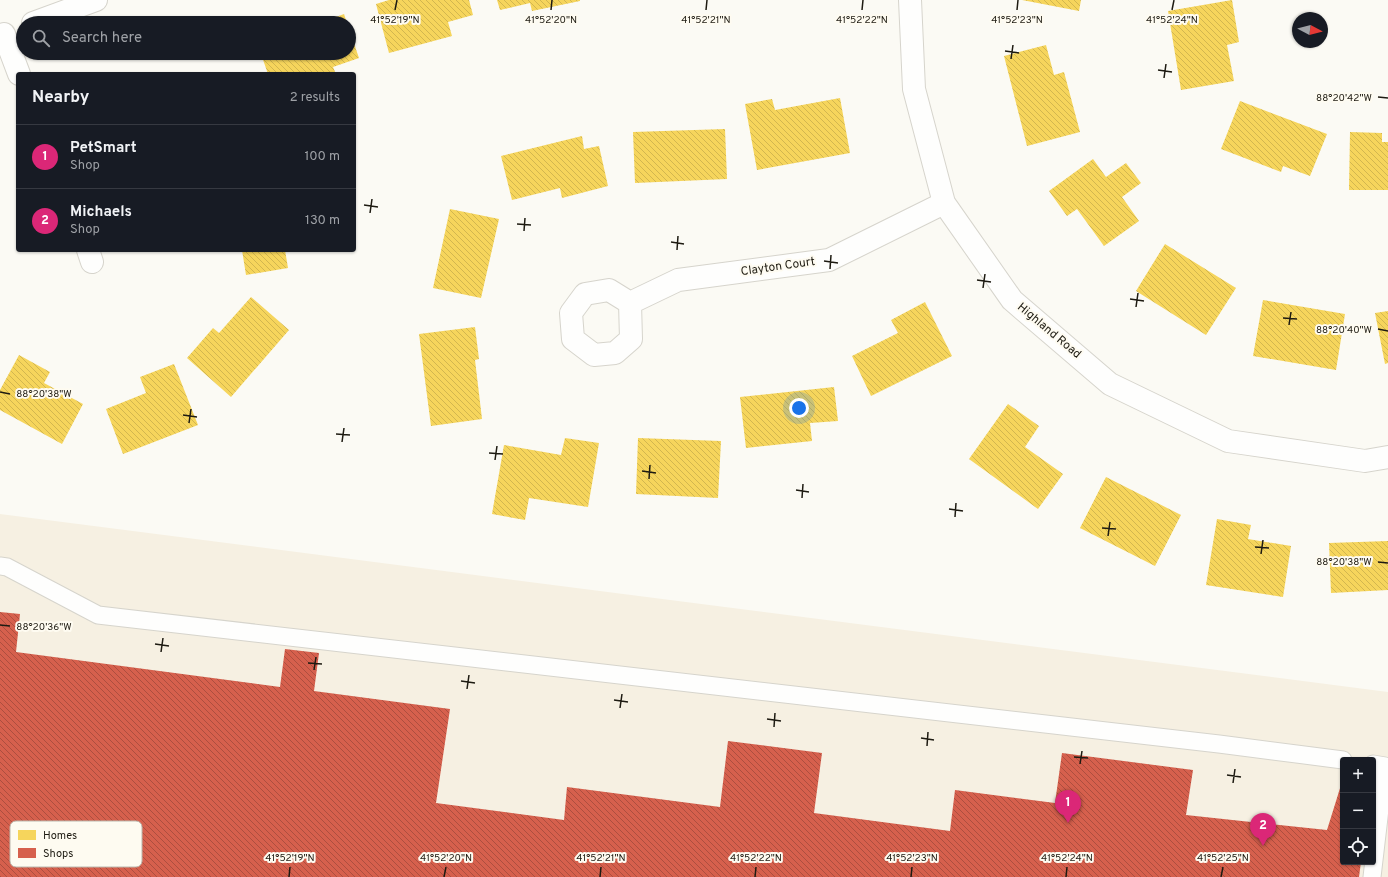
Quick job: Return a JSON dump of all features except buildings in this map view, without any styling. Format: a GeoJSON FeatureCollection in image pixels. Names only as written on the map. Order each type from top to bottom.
{"type":"FeatureCollection","features":[{"type":"Feature","properties":{"kind":"street"},"geometry":{"type":"LineString","coordinates":[[52,16],[96,0]]}},
{"type":"Feature","properties":{"kind":"street","name":"Highland Road"},"geometry":{"type":"LineString","coordinates":[[910,0],[914,89],[944,204],[1012,300],[1110,384],[1228,441],[1365,461],[1388,456]]}},
{"type":"Feature","properties":{"kind":"street"},"geometry":{"type":"LineString","coordinates":[[9,32],[16,59]]}},
{"type":"Feature","properties":{"kind":"street"},"geometry":{"type":"LineString","coordinates":[[16,60],[19,72]]}},
{"type":"Feature","properties":{"kind":"street","name":"Clayton Court"},"geometry":{"type":"LineString","coordinates":[[630,303],[678,280],[829,260],[944,204]]}},
{"type":"Feature","properties":{"kind":"lane"},"geometry":{"type":"LineString","coordinates":[[0,566],[7,567],[98,615],[1211,743],[1340,760]]}},
{"type":"Feature","properties":{"kind":"lane"},"geometry":{"type":"LineString","coordinates":[[1372,877],[1385,766],[1376,764]]}},
{"type":"Feature","properties":{"kind":"shaded area"},"geometry":{"type":"Polygon","coordinates":[[[0,514],[1388,692],[1388,877],[0,877],[0,514]]]}},
{"type":"Feature","properties":{"kind":"place","name":"PetSmart"},"geometry":{"type":"Point","coordinates":[1068,823]}},
{"type":"Feature","properties":{"kind":"place","name":"Michaels"},"geometry":{"type":"Point","coordinates":[1263,846]}}]}
